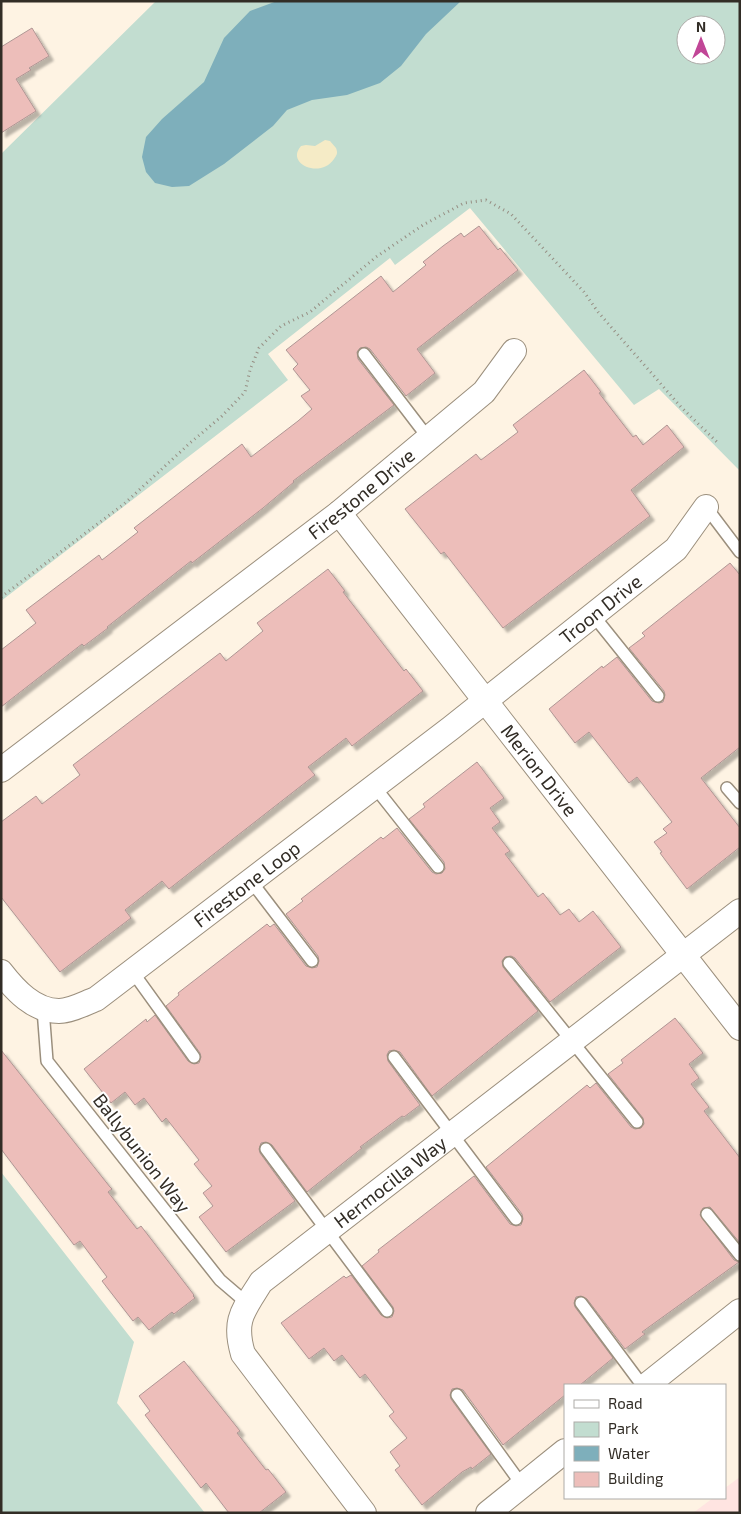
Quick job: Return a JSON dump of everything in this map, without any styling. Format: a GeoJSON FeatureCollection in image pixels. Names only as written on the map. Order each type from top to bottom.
{"type":"FeatureCollection","features":[{"type":"Feature","properties":{"kind":"street","name":"Firestone Drive"},"geometry":{"type":"LineString","coordinates":[[1,770],[338,513],[429,439],[484,392],[514,351]]}},
{"type":"Feature","properties":{"kind":"street","name":"Troon Drive"},"geometry":{"type":"LineString","coordinates":[[485,701],[676,549],[706,507]]}},
{"type":"Feature","properties":{"kind":"street","name":"Merion Drive"},"geometry":{"type":"LineString","coordinates":[[338,513],[740,1028]]}},
{"type":"Feature","properties":{"kind":"street","name":"Firestone Loop"},"geometry":{"type":"LineString","coordinates":[[43,1009],[60,1011],[96,998],[485,701]]}},
{"type":"Feature","properties":{"kind":"street","name":"Hermocilla Way"},"geometry":{"type":"LineString","coordinates":[[364,1513],[243,1354],[238,1336],[240,1319],[261,1282],[740,912]]}},
{"type":"Feature","properties":{"kind":"street"},"geometry":{"type":"LineString","coordinates":[[1,972],[25,998],[43,1009]]}},
{"type":"Feature","properties":{"kind":"street"},"geometry":{"type":"LineString","coordinates":[[648,1384],[740,1310]]}},
{"type":"Feature","properties":{"kind":"street"},"geometry":{"type":"LineString","coordinates":[[488,1513],[564,1452]]}},
{"type":"Feature","properties":{"kind":"lane"},"geometry":{"type":"LineString","coordinates":[[364,354],[429,439]]}},
{"type":"Feature","properties":{"kind":"lane"},"geometry":{"type":"LineString","coordinates":[[706,507],[740,552]]}},
{"type":"Feature","properties":{"kind":"lane"},"geometry":{"type":"LineString","coordinates":[[593,615],[658,696]]}},
{"type":"Feature","properties":{"kind":"lane"},"geometry":{"type":"LineString","coordinates":[[374,786],[438,867]]}},
{"type":"Feature","properties":{"kind":"lane"},"geometry":{"type":"LineString","coordinates":[[727,788],[740,804]]}},
{"type":"Feature","properties":{"kind":"lane"},"geometry":{"type":"LineString","coordinates":[[251,880],[312,961]]}},
{"type":"Feature","properties":{"kind":"lane"},"geometry":{"type":"LineString","coordinates":[[509,964],[636,1122]]}},
{"type":"Feature","properties":{"kind":"lane"},"geometry":{"type":"LineString","coordinates":[[132,971],[194,1057]]}},
{"type":"Feature","properties":{"kind":"lane","name":"Ballybunion Way"},"geometry":{"type":"LineString","coordinates":[[43,1009],[48,1061],[220,1280],[248,1304]]}},
{"type":"Feature","properties":{"kind":"lane"},"geometry":{"type":"LineString","coordinates":[[394,1057],[516,1219]]}},
{"type":"Feature","properties":{"kind":"lane"},"geometry":{"type":"LineString","coordinates":[[266,1149],[387,1311]]}},
{"type":"Feature","properties":{"kind":"lane"},"geometry":{"type":"LineString","coordinates":[[707,1214],[740,1255]]}},
{"type":"Feature","properties":{"kind":"lane"},"geometry":{"type":"LineString","coordinates":[[581,1303],[641,1384]]}},
{"type":"Feature","properties":{"kind":"lane"},"geometry":{"type":"LineString","coordinates":[[457,1395],[522,1485]]}},
{"type":"Feature","properties":{"kind":"shaded area"},"geometry":{"type":"Polygon","coordinates":[[[740,1477],[740,1513],[693,1513],[712,1499],[726,1499],[726,1487],[740,1477]]]}},
{"type":"Feature","properties":{"kind":"green space"},"geometry":{"type":"Polygon","coordinates":[[[156,1],[740,1],[740,471],[659,389],[634,405],[470,208],[395,265],[390,258],[268,354],[288,380],[1,601],[1,154],[156,1]]]}},
{"type":"Feature","properties":{"kind":"green space"},"geometry":{"type":"Polygon","coordinates":[[[1,1172],[134,1342],[117,1403],[205,1513],[1,1513],[1,1172]]]}},
{"type":"Feature","properties":{"kind":"sand"},"geometry":{"type":"Polygon","coordinates":[[[325,140],[330,141],[337,151],[336,156],[328,165],[314,168],[307,167],[301,163],[297,153],[301,146],[315,146],[325,140]]]}},
{"type":"Feature","properties":{"kind":"water"},"geometry":{"type":"Polygon","coordinates":[[[277,1],[461,1],[426,34],[401,66],[380,83],[347,95],[312,100],[287,110],[273,126],[224,164],[189,186],[172,187],[155,183],[146,172],[142,157],[146,137],[162,119],[204,82],[224,38],[250,11],[277,1]]]}},
{"type":"Feature","properties":{"kind":"building"},"geometry":{"type":"Polygon","coordinates":[[[32,28],[49,56],[29,68],[31,70],[16,79],[36,111],[1,133],[1,47],[32,28]]]}},
{"type":"Feature","properties":{"kind":"building"},"geometry":{"type":"Polygon","coordinates":[[[479,226],[498,250],[500,248],[518,270],[417,349],[435,373],[406,396],[370,349],[366,347],[360,348],[357,352],[358,359],[394,405],[293,481],[263,508],[192,563],[191,561],[108,628],[84,646],[82,644],[1,707],[1,650],[36,623],[26,610],[99,555],[102,560],[138,532],[134,528],[242,444],[251,457],[298,421],[312,409],[301,396],[310,390],[293,369],[298,364],[286,350],[381,276],[393,292],[426,265],[423,262],[443,246],[461,233],[464,237],[479,226]]]}},
{"type":"Feature","properties":{"kind":"building"},"geometry":{"type":"Polygon","coordinates":[[[584,370],[633,437],[636,435],[643,445],[667,425],[684,447],[631,490],[650,516],[503,628],[444,552],[441,554],[405,509],[476,454],[481,460],[518,432],[513,425],[584,370]]]}},
{"type":"Feature","properties":{"kind":"building"},"geometry":{"type":"Polygon","coordinates":[[[730,563],[740,575],[740,747],[701,778],[740,828],[740,847],[687,889],[654,842],[667,833],[663,829],[672,822],[637,777],[629,783],[589,732],[575,743],[549,709],[602,666],[603,668],[617,657],[652,701],[663,702],[664,691],[629,648],[645,636],[642,633],[730,563]]]}},
{"type":"Feature","properties":{"kind":"building"},"geometry":{"type":"Polygon","coordinates":[[[328,569],[345,591],[343,592],[404,671],[406,669],[423,691],[352,746],[346,738],[308,767],[315,775],[169,889],[162,881],[125,910],[131,918],[60,972],[1,897],[1,822],[36,796],[42,804],[80,775],[73,765],[220,653],[226,661],[263,631],[257,623],[328,569]]]}},
{"type":"Feature","properties":{"kind":"building"},"geometry":{"type":"Polygon","coordinates":[[[477,762],[504,798],[490,808],[500,822],[492,828],[510,851],[505,854],[538,897],[543,893],[560,915],[569,909],[579,922],[593,911],[621,947],[550,1002],[515,958],[511,956],[505,957],[502,961],[503,967],[538,1011],[432,1096],[400,1052],[389,1051],[387,1055],[388,1061],[420,1105],[360,1147],[362,1148],[307,1192],[272,1145],[266,1142],[261,1143],[260,1153],[295,1201],[226,1252],[199,1217],[213,1206],[203,1193],[212,1186],[194,1164],[199,1160],[166,1118],[162,1122],[144,1098],[135,1105],[125,1092],[111,1103],[84,1069],[146,1019],[147,1022],[155,1015],[188,1061],[194,1064],[199,1063],[200,1053],[166,1006],[179,995],[178,993],[267,924],[270,927],[274,924],[306,966],[317,967],[318,956],[286,914],[303,901],[301,899],[381,837],[383,839],[397,828],[432,872],[436,874],[442,873],[445,869],[444,862],[409,819],[425,807],[423,804],[477,762]]]}},
{"type":"Feature","properties":{"kind":"building"},"geometry":{"type":"Polygon","coordinates":[[[675,1018],[703,1053],[689,1064],[699,1078],[691,1084],[709,1107],[704,1111],[740,1158],[740,1243],[710,1207],[703,1208],[700,1215],[734,1260],[739,1262],[642,1332],[645,1334],[625,1349],[587,1299],[581,1296],[576,1297],[575,1307],[613,1358],[581,1384],[564,1384],[564,1396],[503,1445],[463,1390],[452,1389],[451,1399],[491,1454],[472,1469],[471,1467],[462,1472],[422,1505],[395,1470],[400,1466],[390,1452],[407,1438],[389,1416],[394,1412],[365,1374],[360,1378],[342,1355],[334,1361],[324,1348],[309,1359],[281,1323],[344,1276],[346,1278],[351,1275],[381,1315],[387,1318],[392,1317],[393,1307],[362,1266],[379,1252],[378,1250],[474,1176],[510,1224],[521,1225],[522,1214],[486,1167],[587,1085],[590,1088],[596,1083],[631,1127],[635,1129],[641,1128],[644,1124],[643,1118],[608,1074],[623,1063],[621,1060],[675,1018]]]}},
{"type":"Feature","properties":{"kind":"building"},"geometry":{"type":"Polygon","coordinates":[[[1,1050],[112,1189],[108,1192],[137,1229],[141,1226],[194,1295],[195,1298],[174,1314],[172,1312],[149,1330],[138,1317],[133,1321],[102,1281],[107,1277],[80,1241],[74,1245],[1,1149],[1,1050]]]}},
{"type":"Feature","properties":{"kind":"building"},"geometry":{"type":"Polygon","coordinates":[[[184,1361],[240,1431],[237,1433],[286,1492],[259,1513],[229,1513],[206,1483],[201,1488],[145,1415],[150,1411],[139,1396],[184,1361]]]}}]}
